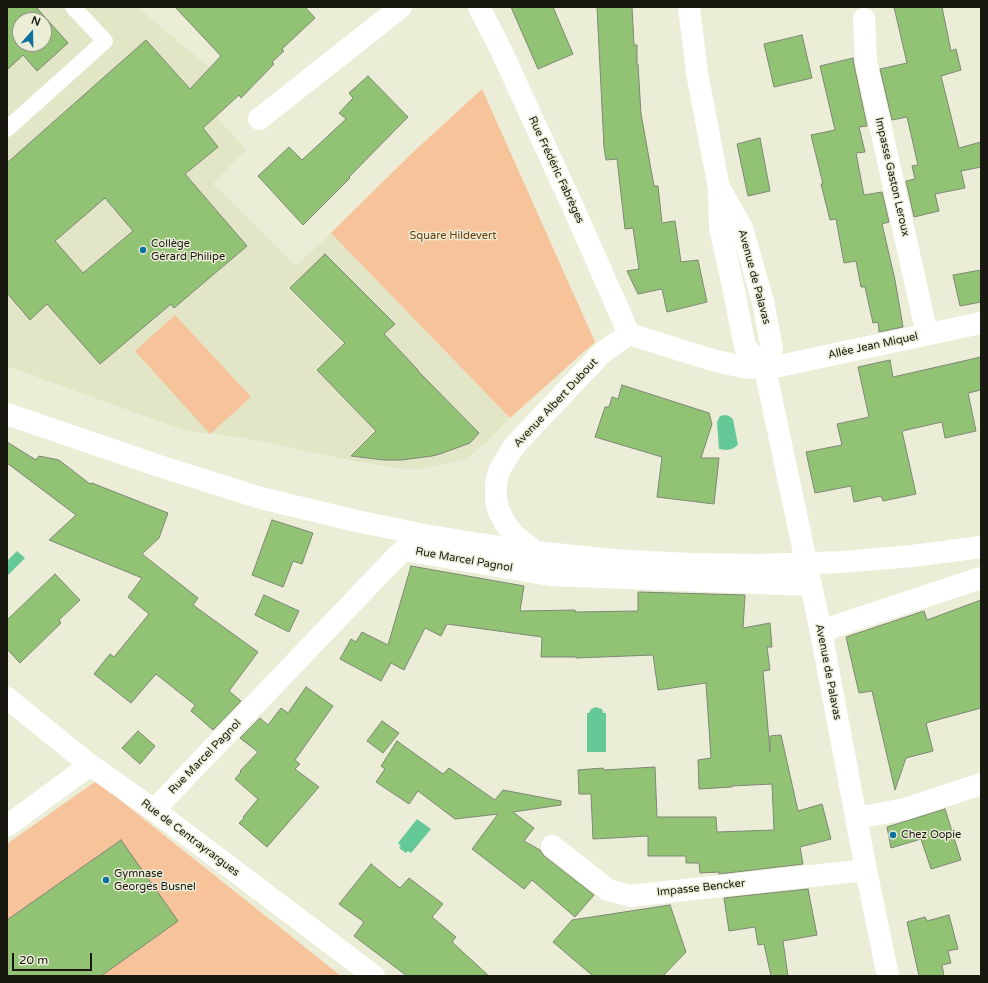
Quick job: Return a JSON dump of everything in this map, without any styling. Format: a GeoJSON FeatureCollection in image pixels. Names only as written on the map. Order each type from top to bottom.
{"type":"FeatureCollection","features":[{"type":"Feature","properties":{"kind":"street"},"geometry":{"type":"LineString","coordinates":[[259,119],[400,7]]}},
{"type":"Feature","properties":{"kind":"street","name":"Rue Frédéric Fabrèges"},"geometry":{"type":"LineString","coordinates":[[479,7],[500,48],[573,207],[629,334]]}},
{"type":"Feature","properties":{"kind":"street","name":"Avenue de Palavas"},"geometry":{"type":"LineString","coordinates":[[689,7],[697,73],[719,188],[742,228],[763,302],[772,348],[765,369],[821,632],[866,870],[888,976]]}},
{"type":"Feature","properties":{"kind":"street","name":"Impasse Gaston Leroux"},"geometry":{"type":"LineString","coordinates":[[864,19],[866,62],[927,334]]}},
{"type":"Feature","properties":{"kind":"street","name":"Allée Jean Miquel"},"geometry":{"type":"LineString","coordinates":[[765,369],[981,322]]}},
{"type":"Feature","properties":{"kind":"street"},"geometry":{"type":"LineString","coordinates":[[629,334],[742,367],[765,369]]}},
{"type":"Feature","properties":{"kind":"street","name":"Avenue Albert Dubout"},"geometry":{"type":"LineString","coordinates":[[629,334],[602,353],[515,445],[499,471],[496,483],[496,499],[504,524],[515,536],[537,552],[612,560],[688,564],[759,565],[842,562],[912,556],[981,547]]}},
{"type":"Feature","properties":{"kind":"street"},"geometry":{"type":"LineString","coordinates":[[7,414],[159,466],[261,498],[352,520],[419,534],[537,552]]}},
{"type":"Feature","properties":{"kind":"street","name":"Rue Marcel Pagnol"},"geometry":{"type":"LineString","coordinates":[[154,810],[404,550],[550,575],[811,585]]}},
{"type":"Feature","properties":{"kind":"street"},"geometry":{"type":"LineString","coordinates":[[821,632],[981,578]]}},
{"type":"Feature","properties":{"kind":"street","name":"Rue de Centrayrargues"},"geometry":{"type":"LineString","coordinates":[[7,698],[90,765],[154,810],[374,976]]}},
{"type":"Feature","properties":{"kind":"street"},"geometry":{"type":"LineString","coordinates":[[7,826],[90,765]]}},
{"type":"Feature","properties":{"kind":"street"},"geometry":{"type":"LineString","coordinates":[[856,818],[905,809],[981,784]]}},
{"type":"Feature","properties":{"kind":"street","name":"Impasse Bencker"},"geometry":{"type":"LineString","coordinates":[[552,846],[608,890],[630,896],[866,870]]}},
{"type":"Feature","properties":{"kind":"lane"},"geometry":{"type":"LineString","coordinates":[[7,129],[105,41],[73,7]]}},
{"type":"Feature","properties":{"kind":"shaded area","name":"Collège Gérard Philipe"},"geometry":{"type":"Polygon","coordinates":[[[7,7],[138,7],[210,68],[200,77],[227,106],[217,117],[246,150],[213,184],[296,266],[331,233],[510,418],[486,443],[466,459],[420,469],[402,469],[349,460],[245,438],[186,431],[7,366],[7,7]]]}},
{"type":"Feature","properties":{"kind":"shaded area"},"geometry":{"type":"Polygon","coordinates":[[[725,415],[733,419],[738,445],[732,449],[726,450],[719,449],[717,422],[720,416],[725,415]]]}},
{"type":"Feature","properties":{"kind":"shaded area"},"geometry":{"type":"Polygon","coordinates":[[[17,551],[25,558],[7,576],[8,560],[17,551]]]}},
{"type":"Feature","properties":{"kind":"shaded area"},"geometry":{"type":"Polygon","coordinates":[[[596,707],[602,709],[603,713],[606,713],[606,752],[587,752],[587,713],[596,707]]]}},
{"type":"Feature","properties":{"kind":"shaded area"},"geometry":{"type":"Polygon","coordinates":[[[417,819],[431,829],[411,853],[408,851],[406,853],[399,848],[401,846],[398,843],[417,819]]]}},
{"type":"Feature","properties":{"kind":"green space","name":"Square Hildevert"},"geometry":{"type":"Polygon","coordinates":[[[482,89],[595,342],[510,418],[331,233],[411,154],[482,89]]]}},
{"type":"Feature","properties":{"kind":"green space"},"geometry":{"type":"Polygon","coordinates":[[[175,315],[251,397],[210,434],[135,351],[175,315]]]}},
{"type":"Feature","properties":{"kind":"green space"},"geometry":{"type":"Polygon","coordinates":[[[96,781],[341,976],[7,976],[7,844],[96,781]]]}},
{"type":"Feature","properties":{"kind":"building"},"geometry":{"type":"Polygon","coordinates":[[[7,7],[36,7],[40,12],[12,12],[12,52],[52,52],[52,25],[68,43],[37,71],[23,55],[7,70],[7,7]]]}},
{"type":"Feature","properties":{"kind":"building"},"geometry":{"type":"Polygon","coordinates":[[[175,7],[305,7],[315,18],[282,49],[284,51],[272,62],[274,64],[241,98],[239,95],[203,128],[218,147],[185,174],[247,246],[174,308],[171,304],[100,364],[47,304],[30,320],[7,293],[7,163],[146,40],[190,89],[221,56],[175,7]],[[105,198],[55,241],[83,273],[133,231],[105,198]]]}},
{"type":"Feature","properties":{"kind":"building"},"geometry":{"type":"Polygon","coordinates":[[[511,7],[553,7],[573,54],[538,69],[511,7]]]}},
{"type":"Feature","properties":{"kind":"building"},"geometry":{"type":"Polygon","coordinates":[[[597,7],[632,7],[634,45],[637,45],[641,114],[654,186],[658,186],[662,223],[675,221],[681,262],[698,260],[707,302],[667,312],[662,289],[638,294],[627,271],[639,269],[633,228],[625,229],[617,159],[606,160],[604,147],[597,7]]]}},
{"type":"Feature","properties":{"kind":"building"},"geometry":{"type":"Polygon","coordinates":[[[894,7],[942,7],[951,51],[956,49],[961,70],[941,76],[959,148],[981,142],[981,167],[961,171],[965,188],[935,194],[939,211],[914,217],[906,181],[915,179],[912,166],[918,165],[907,117],[892,120],[880,69],[907,63],[894,7]]]}},
{"type":"Feature","properties":{"kind":"building"},"geometry":{"type":"Polygon","coordinates":[[[802,35],[812,78],[774,87],[764,44],[802,35]]]}},
{"type":"Feature","properties":{"kind":"building"},"geometry":{"type":"Polygon","coordinates":[[[853,58],[867,126],[859,127],[865,152],[856,153],[864,195],[882,192],[889,222],[882,224],[895,280],[903,327],[879,332],[878,322],[873,323],[865,287],[861,287],[856,261],[844,263],[836,219],[830,220],[811,135],[835,130],[820,66],[853,58]]]}},
{"type":"Feature","properties":{"kind":"building"},"geometry":{"type":"Polygon","coordinates":[[[368,76],[408,117],[303,225],[258,176],[289,147],[302,160],[346,119],[339,113],[353,98],[349,93],[368,76]]]}},
{"type":"Feature","properties":{"kind":"building"},"geometry":{"type":"Polygon","coordinates":[[[760,138],[770,191],[748,196],[737,144],[760,138]]]}},
{"type":"Feature","properties":{"kind":"building"},"geometry":{"type":"Polygon","coordinates":[[[325,254],[395,324],[384,334],[479,433],[470,443],[432,456],[401,460],[384,460],[351,456],[376,431],[317,370],[345,343],[290,288],[325,254]]]}},
{"type":"Feature","properties":{"kind":"building"},"geometry":{"type":"Polygon","coordinates":[[[981,270],[981,302],[960,306],[953,275],[981,270]]]}},
{"type":"Feature","properties":{"kind":"building"},"geometry":{"type":"Polygon","coordinates":[[[981,357],[981,390],[968,393],[976,431],[945,438],[942,422],[902,431],[916,494],[883,501],[881,496],[854,502],[851,486],[815,493],[806,452],[842,445],[837,424],[869,417],[858,367],[890,360],[893,377],[981,357]]]}},
{"type":"Feature","properties":{"kind":"building"},"geometry":{"type":"Polygon","coordinates":[[[622,385],[709,413],[712,424],[701,458],[719,458],[714,504],[657,497],[662,457],[595,437],[605,407],[609,407],[612,397],[618,399],[622,385]]]}},
{"type":"Feature","properties":{"kind":"building"},"geometry":{"type":"Polygon","coordinates":[[[7,442],[36,460],[39,456],[59,460],[90,484],[92,483],[168,513],[159,538],[142,554],[198,598],[193,605],[258,652],[229,691],[241,701],[213,730],[191,711],[195,705],[156,674],[131,703],[94,674],[110,654],[114,657],[149,614],[128,597],[142,578],[49,540],[76,515],[7,463],[7,442]]]}},
{"type":"Feature","properties":{"kind":"building"},"geometry":{"type":"Polygon","coordinates":[[[272,520],[313,533],[302,564],[293,561],[283,587],[252,575],[272,520]]]}},
{"type":"Feature","properties":{"kind":"building"},"geometry":{"type":"Polygon","coordinates":[[[411,566],[524,586],[520,611],[638,611],[638,592],[745,595],[743,628],[770,623],[772,647],[767,647],[770,670],[763,671],[770,752],[770,736],[781,735],[798,811],[822,804],[831,839],[800,847],[803,864],[719,874],[719,872],[700,873],[699,863],[686,863],[686,856],[648,856],[648,836],[593,839],[591,794],[579,794],[578,770],[655,767],[657,817],[716,817],[717,832],[774,830],[772,784],[699,789],[698,760],[711,758],[706,683],[658,690],[653,655],[576,658],[541,657],[542,637],[447,624],[441,636],[425,628],[404,670],[391,663],[381,681],[340,659],[351,639],[356,642],[362,632],[388,645],[411,566]]]}},
{"type":"Feature","properties":{"kind":"building"},"geometry":{"type":"Polygon","coordinates":[[[55,574],[80,600],[59,620],[61,623],[20,663],[7,649],[7,620],[55,574]]]}},
{"type":"Feature","properties":{"kind":"building"},"geometry":{"type":"Polygon","coordinates":[[[264,595],[299,611],[289,632],[255,615],[264,595]]]}},
{"type":"Feature","properties":{"kind":"building"},"geometry":{"type":"Polygon","coordinates":[[[981,600],[981,708],[926,723],[933,751],[906,758],[895,790],[872,691],[859,693],[846,637],[924,611],[927,620],[981,600]]]}},
{"type":"Feature","properties":{"kind":"building"},"geometry":{"type":"Polygon","coordinates":[[[306,687],[333,706],[295,760],[300,764],[295,769],[319,787],[267,847],[239,823],[258,799],[235,779],[241,772],[240,771],[258,752],[240,738],[260,718],[268,725],[281,708],[288,713],[306,687]]]}},
{"type":"Feature","properties":{"kind":"building"},"geometry":{"type":"Polygon","coordinates":[[[382,721],[399,733],[383,753],[367,741],[382,721]]]}},
{"type":"Feature","properties":{"kind":"building"},"geometry":{"type":"Polygon","coordinates":[[[138,731],[155,746],[140,764],[122,748],[138,731]]]}},
{"type":"Feature","properties":{"kind":"building"},"geometry":{"type":"Polygon","coordinates":[[[397,741],[443,774],[449,768],[495,800],[503,790],[561,801],[561,805],[513,812],[534,828],[524,841],[540,850],[544,856],[594,895],[575,917],[532,880],[524,889],[472,849],[498,814],[455,819],[418,791],[409,804],[376,782],[385,769],[381,766],[397,741]]]}},
{"type":"Feature","properties":{"kind":"building"},"geometry":{"type":"Polygon","coordinates":[[[945,809],[961,860],[931,869],[921,839],[891,848],[887,827],[945,809]]]}},
{"type":"Feature","properties":{"kind":"building","name":"Gymnase Georges Busnel"},"geometry":{"type":"Polygon","coordinates":[[[121,840],[178,921],[101,976],[7,976],[7,920],[121,840]]]}},
{"type":"Feature","properties":{"kind":"building"},"geometry":{"type":"Polygon","coordinates":[[[371,864],[400,888],[409,878],[443,904],[432,917],[456,937],[452,942],[489,976],[407,976],[354,936],[364,922],[339,904],[371,864]]]}},
{"type":"Feature","properties":{"kind":"building"},"geometry":{"type":"Polygon","coordinates":[[[808,889],[817,935],[783,941],[788,976],[771,976],[764,944],[758,945],[755,927],[729,931],[724,898],[808,889]]]}},
{"type":"Feature","properties":{"kind":"building"},"geometry":{"type":"Polygon","coordinates":[[[670,905],[686,952],[663,976],[593,976],[553,942],[572,920],[670,905]]]}},
{"type":"Feature","properties":{"kind":"building"},"geometry":{"type":"Polygon","coordinates":[[[949,915],[958,949],[948,951],[951,963],[942,965],[944,976],[919,976],[907,922],[925,917],[927,921],[949,915]]]}},
{"type":"Feature","properties":{"kind":"place","name":"Collège Gérard Philipe"},"geometry":{"type":"Point","coordinates":[143,250]}},
{"type":"Feature","properties":{"kind":"place","name":"Chez Oopie"},"geometry":{"type":"Point","coordinates":[893,835]}},
{"type":"Feature","properties":{"kind":"place","name":"Gymnase Georges Busnel"},"geometry":{"type":"Point","coordinates":[106,880]}}]}
